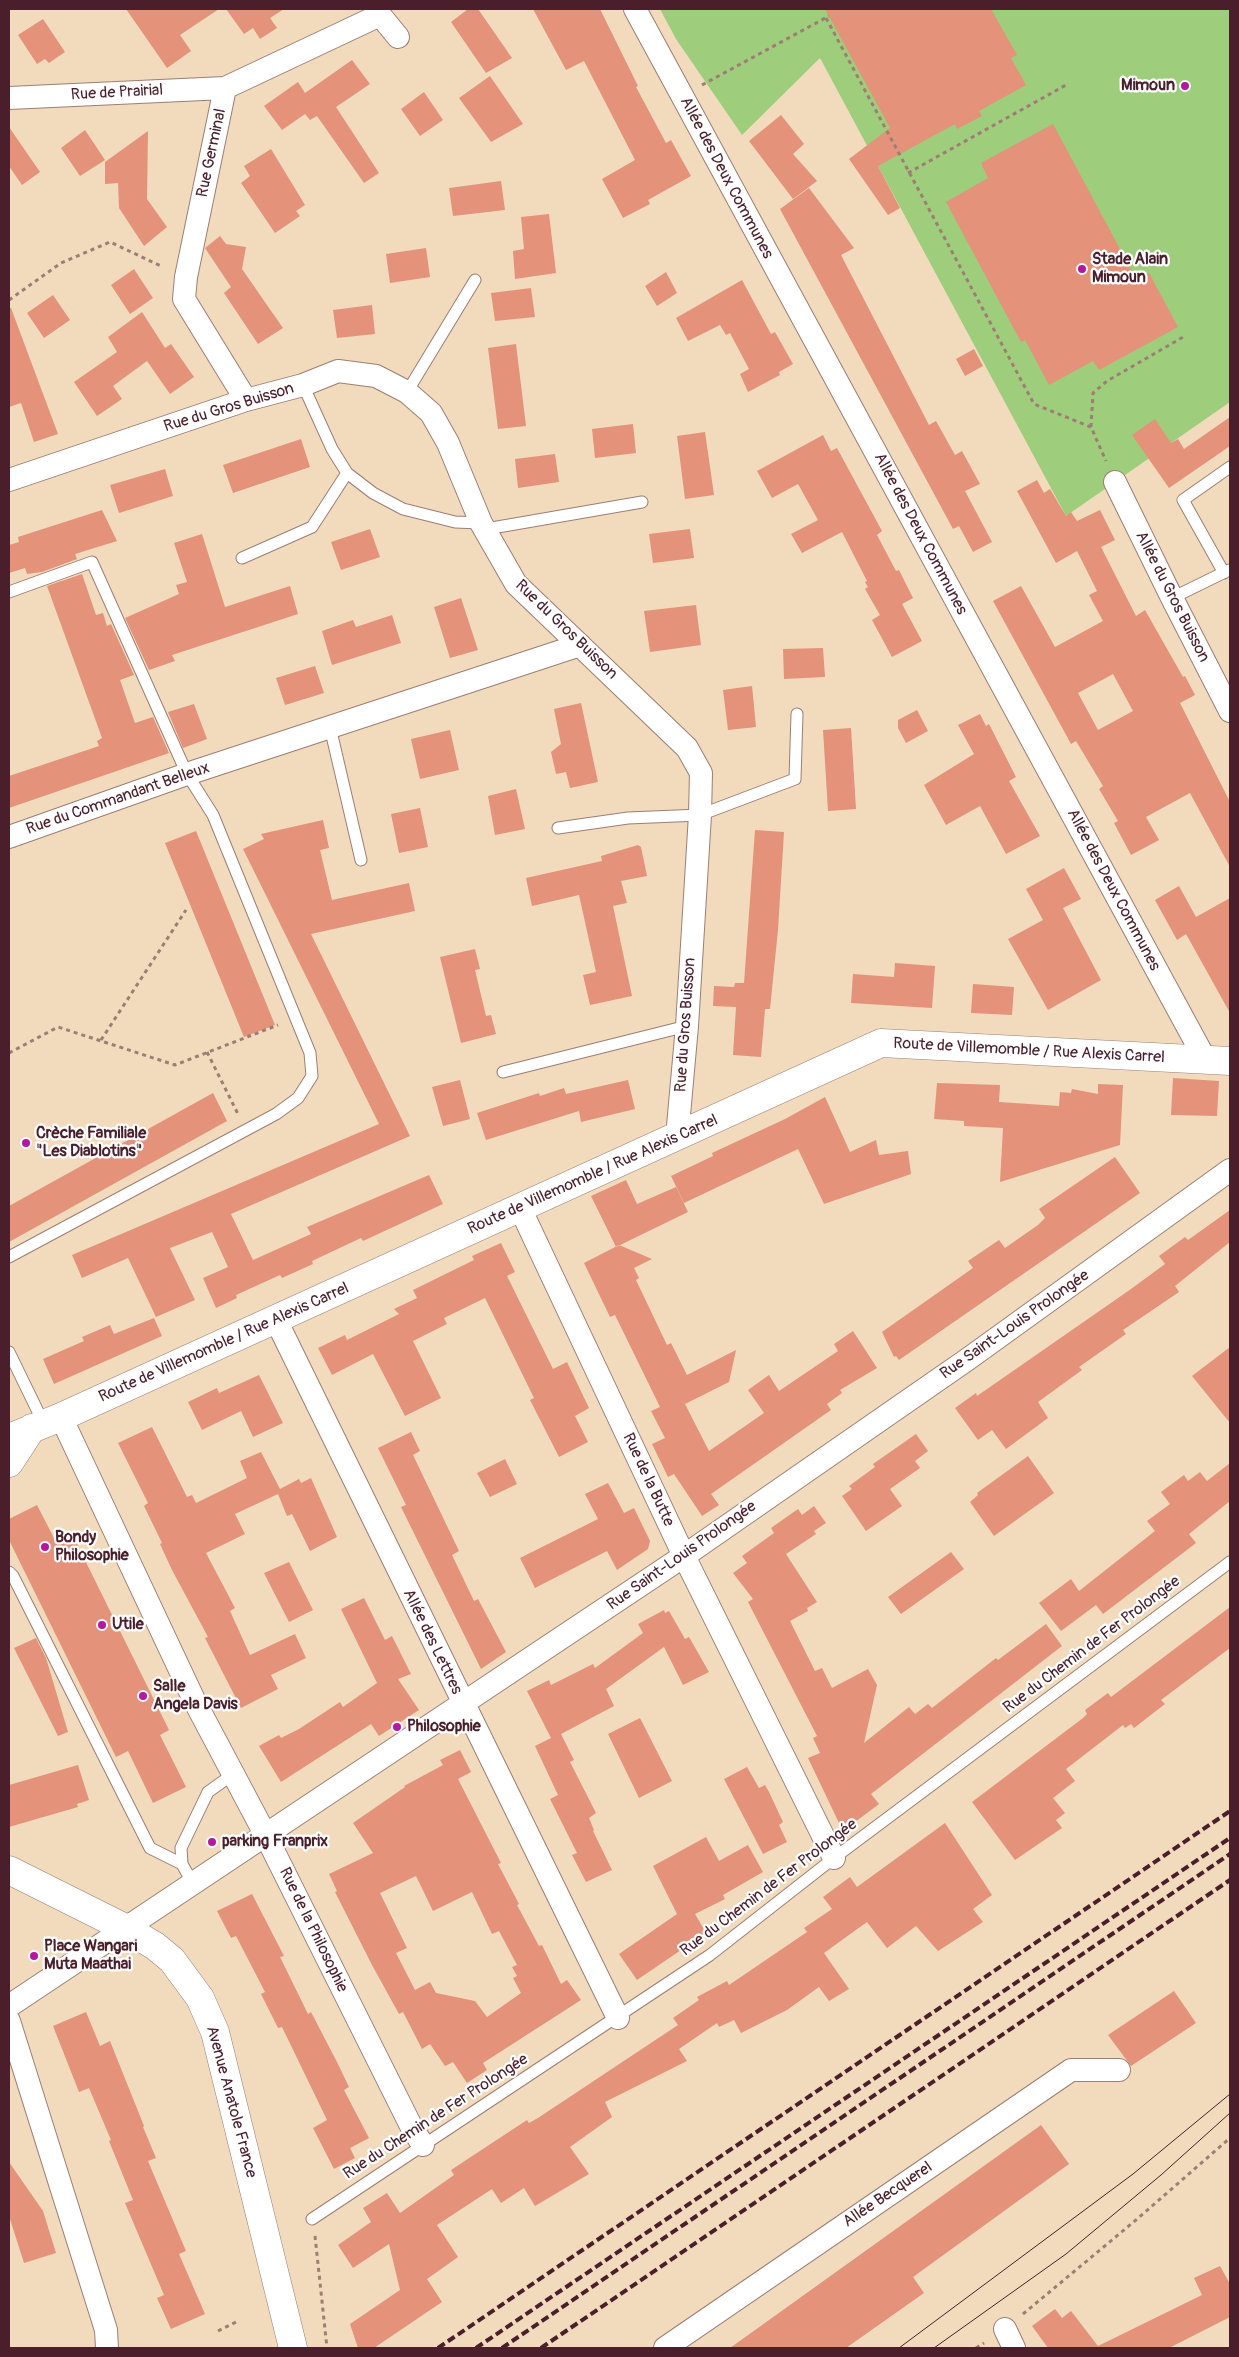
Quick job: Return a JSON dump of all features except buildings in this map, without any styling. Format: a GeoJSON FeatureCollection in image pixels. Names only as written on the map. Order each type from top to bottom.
{"type":"FeatureCollection","features":[{"type":"Feature","properties":{"kind":"street","name":"Allée des Deux Communes"},"geometry":{"type":"LineString","coordinates":[[635,9],[1217,1060]]}},
{"type":"Feature","properties":{"kind":"street","name":"Rue Germinal"},"geometry":{"type":"LineString","coordinates":[[246,400],[184,299],[186,277],[225,88],[380,15],[398,37]]}},
{"type":"Feature","properties":{"kind":"street","name":"Rue de Prairial"},"geometry":{"type":"LineString","coordinates":[[9,98],[225,88]]}},
{"type":"Feature","properties":{"kind":"street","name":"Rue du Gros Buisson"},"geometry":{"type":"LineString","coordinates":[[9,480],[246,400],[303,385],[338,372],[376,376],[407,392],[431,413],[448,443],[483,526],[516,584],[687,748],[701,773],[687,1026],[677,1137]]}},
{"type":"Feature","properties":{"kind":"street","name":"Allée du Gros Buisson"},"geometry":{"type":"LineString","coordinates":[[1115,482],[1230,711]]}},
{"type":"Feature","properties":{"kind":"street","name":"Rue du Commandant Belleux"},"geometry":{"type":"LineString","coordinates":[[9,837],[187,774],[580,644]]}},
{"type":"Feature","properties":{"kind":"street","name":"Route de Villemomble / Rue Alexis Carrel"},"geometry":{"type":"LineString","coordinates":[[36,1427],[276,1320],[881,1043],[1217,1060]]}},
{"type":"Feature","properties":{"kind":"street","name":"Rue Saint-Louis Prolongée"},"geometry":{"type":"LineString","coordinates":[[9,2006],[125,1928],[187,1873],[265,1834],[684,1556],[968,1359],[1230,1170]]}},
{"type":"Feature","properties":{"kind":"street","name":"Rue de la Butte"},"geometry":{"type":"LineString","coordinates":[[520,1208],[684,1556],[834,1858]]}},
{"type":"Feature","properties":{"kind":"street","name":"Allée des Lettres"},"geometry":{"type":"LineString","coordinates":[[276,1320],[618,2018]]}},
{"type":"Feature","properties":{"kind":"street"},"geometry":{"type":"LineString","coordinates":[[9,1463],[36,1427]]}},
{"type":"Feature","properties":{"kind":"street","name":"Rue de la Philosophie"},"geometry":{"type":"LineString","coordinates":[[36,1427],[191,1693],[265,1834],[422,2145]]}},
{"type":"Feature","properties":{"kind":"street","name":"Avenue Anatole France"},"geometry":{"type":"LineString","coordinates":[[9,1870],[125,1928],[172,1960],[200,1998],[215,2032],[293,2348]]}},
{"type":"Feature","properties":{"kind":"street"},"geometry":{"type":"LineString","coordinates":[[9,2022],[106,2330],[107,2348]]}},
{"type":"Feature","properties":{"kind":"street","name":"Allée Becquerel"},"geometry":{"type":"LineString","coordinates":[[665,2348],[1070,2070],[1119,2070]]}},
{"type":"Feature","properties":{"kind":"lane"},"geometry":{"type":"LineString","coordinates":[[407,392],[474,280]]}},
{"type":"Feature","properties":{"kind":"lane"},"geometry":{"type":"LineString","coordinates":[[303,385],[332,449],[347,473],[374,493],[403,509],[455,522],[483,526],[642,502]]}},
{"type":"Feature","properties":{"kind":"lane"},"geometry":{"type":"LineString","coordinates":[[1172,598],[1227,571],[1183,500],[1230,467]]}},
{"type":"Feature","properties":{"kind":"lane"},"geometry":{"type":"LineString","coordinates":[[242,558],[312,527],[347,473]]}},
{"type":"Feature","properties":{"kind":"lane"},"geometry":{"type":"LineString","coordinates":[[9,592],[92,562],[187,774],[213,815],[310,1053],[312,1076],[298,1098],[276,1114],[9,1257]]}},
{"type":"Feature","properties":{"kind":"lane"},"geometry":{"type":"LineString","coordinates":[[558,828],[628,818],[700,815],[795,779],[796,714]]}},
{"type":"Feature","properties":{"kind":"lane"},"geometry":{"type":"LineString","coordinates":[[330,727],[360,860]]}},
{"type":"Feature","properties":{"kind":"lane"},"geometry":{"type":"LineString","coordinates":[[503,1072],[687,1026]]}},
{"type":"Feature","properties":{"kind":"lane"},"geometry":{"type":"LineString","coordinates":[[9,1352],[36,1427]]}},
{"type":"Feature","properties":{"kind":"lane","name":"Rue du Chemin de Fer Prolongée"},"geometry":{"type":"LineString","coordinates":[[312,2219],[618,2018],[710,1955],[834,1858],[1230,1562]]}},
{"type":"Feature","properties":{"kind":"lane"},"geometry":{"type":"LineString","coordinates":[[9,1572],[13,1576],[150,1848],[187,1873]]}},
{"type":"Feature","properties":{"kind":"lane"},"geometry":{"type":"LineString","coordinates":[[187,1873],[181,1848],[208,1792],[232,1774]]}},
{"type":"Feature","properties":{"kind":"path"},"geometry":{"type":"LineString","coordinates":[[696,88],[828,17],[908,173],[1034,404],[1091,427]]}},
{"type":"Feature","properties":{"kind":"path"},"geometry":{"type":"LineString","coordinates":[[908,173],[1066,85]]}},
{"type":"Feature","properties":{"kind":"path"},"geometry":{"type":"LineString","coordinates":[[9,300],[61,263],[110,242],[186,277]]}},
{"type":"Feature","properties":{"kind":"path"},"geometry":{"type":"LineString","coordinates":[[1115,482],[1091,427],[1093,393],[1107,381],[1185,336]]}},
{"type":"Feature","properties":{"kind":"path"},"geometry":{"type":"LineString","coordinates":[[101,1040],[186,910]]}},
{"type":"Feature","properties":{"kind":"path"},"geometry":{"type":"LineString","coordinates":[[9,1053],[58,1027],[175,1065],[296,1018]]}},
{"type":"Feature","properties":{"kind":"path"},"geometry":{"type":"LineString","coordinates":[[207,1052],[246,1130]]}},
{"type":"Feature","properties":{"kind":"path"},"geometry":{"type":"LineString","coordinates":[[1009,2339],[1136,2220],[1230,2138]]}},
{"type":"Feature","properties":{"kind":"path"},"geometry":{"type":"LineString","coordinates":[[312,2219],[327,2348]]}},
{"type":"Feature","properties":{"kind":"path"},"geometry":{"type":"LineString","coordinates":[[218,2331],[236,2322]]}},
{"type":"Feature","properties":{"kind":"green space","name":"Stade Alain Mimoun"},"geometry":{"type":"Polygon","coordinates":[[[660,9],[1230,9],[1230,402],[1066,516],[820,58],[742,135],[676,39],[660,9]]]}},
{"type":"Feature","properties":{"kind":"tram line"},"geometry":{"type":"LineString","coordinates":[[899,2348],[1133,2174],[1230,2094]]}},
{"type":"Feature","properties":{"kind":"tram line"},"geometry":{"type":"LineString","coordinates":[[934,2348],[1066,2254],[1161,2175],[1230,2113]]}},
{"type":"Feature","properties":{"kind":"railway"},"geometry":{"type":"LineString","coordinates":[[438,2348],[1230,1811]]}},
{"type":"Feature","properties":{"kind":"railway"},"geometry":{"type":"LineString","coordinates":[[476,2348],[1230,1838]]}},
{"type":"Feature","properties":{"kind":"railway"},"geometry":{"type":"LineString","coordinates":[[502,2348],[1230,1854]]}},
{"type":"Feature","properties":{"kind":"railway"},"geometry":{"type":"LineString","coordinates":[[541,2348],[1230,1880]]}},
{"type":"Feature","properties":{"kind":"place","name":"Mimoun"},"geometry":{"type":"Point","coordinates":[1185,86]}},
{"type":"Feature","properties":{"kind":"place","name":"Stade Alain Mimoun"},"geometry":{"type":"Point","coordinates":[1082,269]}},
{"type":"Feature","properties":{"kind":"place","name":"Crèche Familiale \"Les Diablotins\""},"geometry":{"type":"Point","coordinates":[26,1143]}},
{"type":"Feature","properties":{"kind":"place","name":"Bondy Philosophie"},"geometry":{"type":"Point","coordinates":[45,1547]}},
{"type":"Feature","properties":{"kind":"place","name":"Utile"},"geometry":{"type":"Point","coordinates":[102,1625]}},
{"type":"Feature","properties":{"kind":"place","name":"Salle Angela Davis"},"geometry":{"type":"Point","coordinates":[143,1696]}},
{"type":"Feature","properties":{"kind":"place","name":"Philosophie"},"geometry":{"type":"Point","coordinates":[397,1727]}},
{"type":"Feature","properties":{"kind":"place","name":"parking Franprix"},"geometry":{"type":"Point","coordinates":[212,1842]}},
{"type":"Feature","properties":{"kind":"place","name":"Place Wangari Muta Maathai"},"geometry":{"type":"Point","coordinates":[34,1956]}}]}
